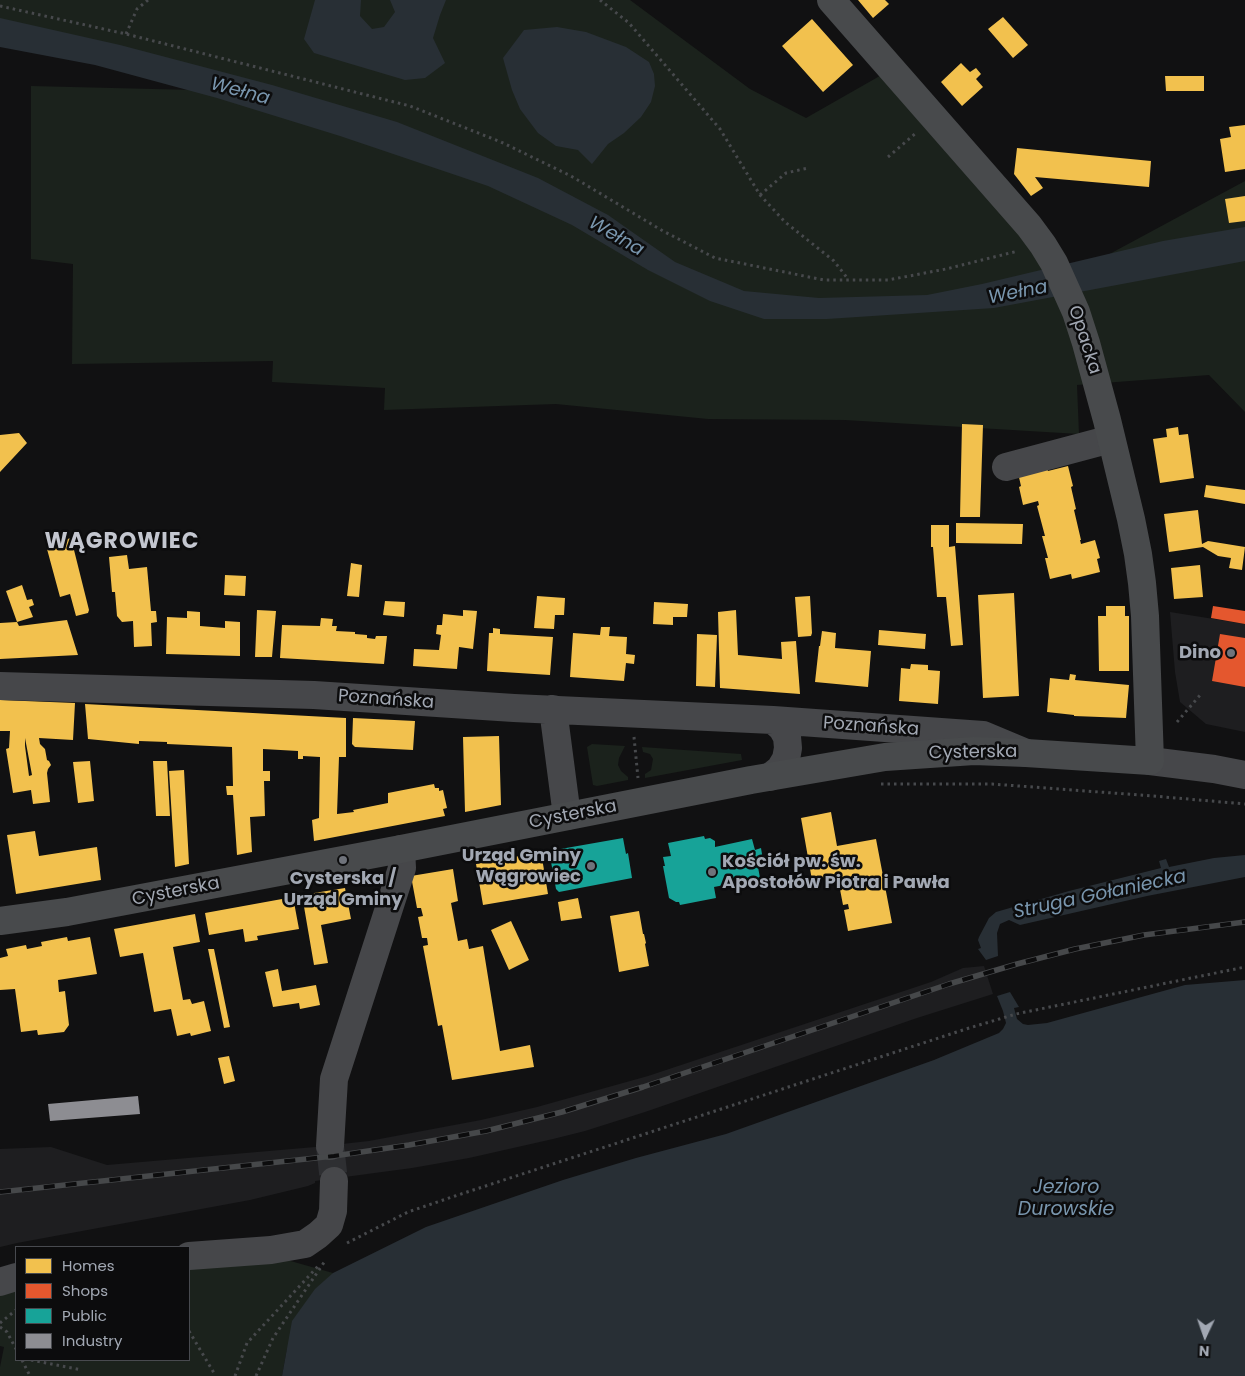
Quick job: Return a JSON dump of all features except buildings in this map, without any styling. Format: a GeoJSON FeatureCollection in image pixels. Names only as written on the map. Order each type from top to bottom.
{"type":"FeatureCollection","features":[{"type":"Feature","properties":{"kind":"main road","name":"Opacka"},"geometry":{"type":"LineString","coordinates":[[831,0],[1017,212],[1043,245],[1054,263],[1076,312],[1112,439],[1131,519],[1142,583],[1146,632],[1150,761]]}},
{"type":"Feature","properties":{"kind":"main road","name":"Cysterska"},"geometry":{"type":"LineString","coordinates":[[0,921],[67,912],[642,801],[894,756],[974,751],[1150,761]]}},
{"type":"Feature","properties":{"kind":"street"},"geometry":{"type":"LineString","coordinates":[[1006,467],[1112,439]]}},
{"type":"Feature","properties":{"kind":"street","name":"Poznańska"},"geometry":{"type":"LineString","coordinates":[[0,686],[314,695],[773,720],[983,734],[1026,753]]}},
{"type":"Feature","properties":{"kind":"street"},"geometry":{"type":"LineString","coordinates":[[553,709],[568,816]]}},
{"type":"Feature","properties":{"kind":"street"},"geometry":{"type":"LineString","coordinates":[[770,777],[780,769],[786,759],[788,748],[787,737],[782,728],[773,720]]}},
{"type":"Feature","properties":{"kind":"street"},"geometry":{"type":"LineString","coordinates":[[1150,761],[1245,775]]}},
{"type":"Feature","properties":{"kind":"street"},"geometry":{"type":"LineString","coordinates":[[330,1146],[334,1079],[402,868],[401,849]]}},
{"type":"Feature","properties":{"kind":"street"},"geometry":{"type":"LineString","coordinates":[[190,1256],[271,1250],[305,1244],[329,1225],[333,1212],[334,1180]]}},
{"type":"Feature","properties":{"kind":"street"},"geometry":{"type":"LineString","coordinates":[[0,1282],[15,1277]]}},
{"type":"Feature","properties":{"kind":"path"},"geometry":{"type":"LineString","coordinates":[[126,34],[137,9],[148,0]]}},
{"type":"Feature","properties":{"kind":"path"},"geometry":{"type":"LineString","coordinates":[[600,0],[629,23],[720,129],[760,195],[785,222],[834,261],[849,280]]}},
{"type":"Feature","properties":{"kind":"path"},"geometry":{"type":"LineString","coordinates":[[0,6],[126,34],[410,106],[501,142],[571,176],[663,231],[714,258],[824,280],[888,280],[946,269],[1043,245]]}},
{"type":"Feature","properties":{"kind":"path"},"geometry":{"type":"LineString","coordinates":[[888,157],[918,132]]}},
{"type":"Feature","properties":{"kind":"path"},"geometry":{"type":"LineString","coordinates":[[760,195],[786,173],[808,168]]}},
{"type":"Feature","properties":{"kind":"path"},"geometry":{"type":"LineString","coordinates":[[1177,722],[1201,694]]}},
{"type":"Feature","properties":{"kind":"path"},"geometry":{"type":"LineString","coordinates":[[631,713],[642,801]]}},
{"type":"Feature","properties":{"kind":"path"},"geometry":{"type":"LineString","coordinates":[[872,784],[992,784],[1245,804]]}},
{"type":"Feature","properties":{"kind":"path"},"geometry":{"type":"LineString","coordinates":[[341,1246],[408,1212],[1003,1017],[1245,967]]}},
{"type":"Feature","properties":{"kind":"path"},"geometry":{"type":"LineString","coordinates":[[235,1376],[248,1343],[327,1258],[273,1338],[256,1376]]}},
{"type":"Feature","properties":{"kind":"path"},"geometry":{"type":"LineString","coordinates":[[15,1311],[0,1325],[7,1332],[15,1347]]}},
{"type":"Feature","properties":{"kind":"path"},"geometry":{"type":"LineString","coordinates":[[190,1333],[214,1376]]}},
{"type":"Feature","properties":{"kind":"path"},"geometry":{"type":"LineString","coordinates":[[22,1361],[30,1376]]}},
{"type":"Feature","properties":{"kind":"path"},"geometry":{"type":"LineString","coordinates":[[36,1361],[82,1370]]}},
{"type":"Feature","properties":{"kind":"shaded area"},"geometry":{"type":"Polygon","coordinates":[[[0,0],[630,0],[750,89],[806,118],[892,69],[1043,245],[1052,285],[1245,181],[1245,412],[1209,375],[1077,385],[1079,434],[845,420],[708,419],[556,404],[384,410],[385,388],[272,382],[273,361],[72,364],[73,264],[31,259],[31,86],[235,91],[0,26],[0,0]]]}},
{"type":"Feature","properties":{"kind":"shaded area"},"geometry":{"type":"Polygon","coordinates":[[[1170,612],[1245,624],[1245,732],[1206,724],[1180,702],[1175,672],[1170,612]]]}},
{"type":"Feature","properties":{"kind":"shaded area"},"geometry":{"type":"Polygon","coordinates":[[[592,744],[625,746],[618,765],[621,771],[628,777],[628,780],[597,786],[593,785],[587,747],[592,744]]]}},
{"type":"Feature","properties":{"kind":"shaded area"},"geometry":{"type":"Polygon","coordinates":[[[642,747],[741,754],[742,760],[645,778],[645,774],[651,770],[653,759],[650,754],[643,752],[642,747]]]}},
{"type":"Feature","properties":{"kind":"shaded area"},"geometry":{"type":"Polygon","coordinates":[[[984,966],[993,994],[585,1131],[469,1158],[315,1181],[315,1183],[308,1186],[250,1200],[0,1247],[0,1149],[51,1147],[107,1165],[369,1141],[481,1120],[537,1107],[648,1076],[931,982],[963,968],[984,966]]]}},
{"type":"Feature","properties":{"kind":"shaded area"},"geometry":{"type":"Polygon","coordinates":[[[287,1260],[333,1273],[287,1349],[282,1376],[0,1376],[4,1347],[0,1346],[0,1295],[15,1290],[15,1361],[190,1361],[190,1268],[287,1260]]]}},
{"type":"Feature","properties":{"kind":"water"},"geometry":{"type":"Polygon","coordinates":[[[315,0],[361,0],[360,16],[372,29],[384,27],[395,12],[390,0],[446,0],[433,38],[445,63],[425,78],[405,80],[314,53],[304,39],[315,0]]]}},
{"type":"Feature","properties":{"kind":"water","name":"Wełna"},"geometry":{"type":"Polygon","coordinates":[[[0,18],[120,45],[272,85],[397,122],[538,178],[608,215],[675,262],[744,291],[819,298],[927,295],[982,284],[1163,241],[1245,227],[1245,261],[994,308],[827,319],[764,319],[710,301],[648,270],[572,225],[488,186],[340,136],[217,98],[95,65],[0,47],[0,18]]]}},
{"type":"Feature","properties":{"kind":"water"},"geometry":{"type":"Polygon","coordinates":[[[557,27],[586,32],[626,47],[649,62],[654,74],[655,86],[651,102],[641,117],[624,133],[608,144],[592,164],[578,150],[556,146],[538,133],[520,109],[512,90],[503,58],[524,30],[557,27]]]}},
{"type":"Feature","properties":{"kind":"water","name":"Struga Gołaniecka"},"geometry":{"type":"Polygon","coordinates":[[[1245,855],[1245,877],[1147,896],[1020,925],[1009,920],[1000,924],[997,933],[998,956],[986,960],[978,949],[981,948],[978,940],[979,937],[989,918],[996,912],[1161,868],[1159,861],[1166,859],[1169,867],[1214,858],[1245,855]]]}},
{"type":"Feature","properties":{"kind":"water","name":"Jezioro Durowskie"},"geometry":{"type":"Polygon","coordinates":[[[1245,980],[1245,1376],[282,1376],[292,1321],[315,1289],[333,1273],[426,1227],[563,1180],[726,1134],[934,1060],[999,1033],[1006,1023],[997,996],[1010,992],[1019,1007],[1014,1008],[1017,1019],[1023,1024],[1028,1025],[1047,1023],[1185,985],[1245,980]]]}},
{"type":"Feature","properties":{"kind":"tunnel"},"geometry":{"type":"LineString","coordinates":[[330,1146],[334,1181]]}},
{"type":"Feature","properties":{"kind":"railway"},"geometry":{"type":"LineString","coordinates":[[0,1192],[334,1156],[486,1131],[562,1112],[643,1087],[949,984],[1017,964],[1075,949],[1144,935],[1245,922]]}},
{"type":"Feature","properties":{"kind":"place","name":"Dino"},"geometry":{"type":"Point","coordinates":[1231,653]}},
{"type":"Feature","properties":{"kind":"place","name":"Cysterska / Urząd Gminy"},"geometry":{"type":"Point","coordinates":[343,860]}},
{"type":"Feature","properties":{"kind":"place","name":"Urząd Gminy Wągrowiec"},"geometry":{"type":"Point","coordinates":[591,866]}},
{"type":"Feature","properties":{"kind":"place","name":"Kościół pw. św. Apostołów Piotra i Pawła"},"geometry":{"type":"Point","coordinates":[712,872]}},
{"type":"Feature","properties":{"kind":"district","name":"WĄGROWIEC"},"geometry":{"type":"Point","coordinates":[122,542]}}]}
